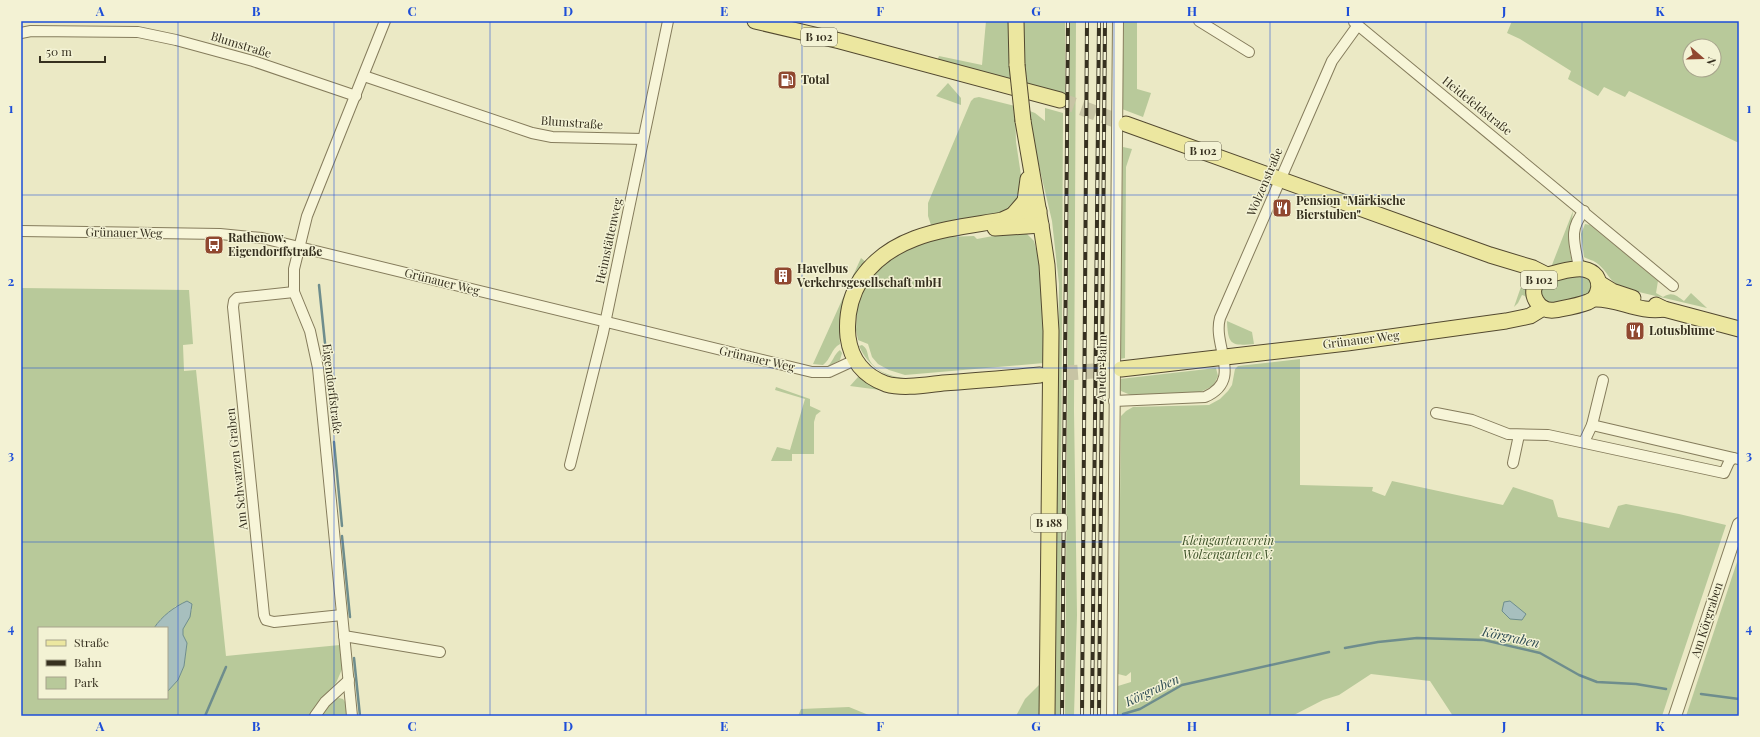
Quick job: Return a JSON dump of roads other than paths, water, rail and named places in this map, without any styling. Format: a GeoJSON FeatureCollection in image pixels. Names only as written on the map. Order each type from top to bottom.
{"type":"FeatureCollection","features":[{"type":"Feature","properties":{"kind":"main road","name":"B 102"},"geometry":{"type":"LineString","coordinates":[[755,21],[1060,100]]}},
{"type":"Feature","properties":{"kind":"main road","name":"B 188"},"geometry":{"type":"LineString","coordinates":[[1016,21],[1017,64],[1022,121],[1040,218],[1047,272],[1051,331],[1048,716]]}},
{"type":"Feature","properties":{"kind":"main road","name":"B 102"},"geometry":{"type":"LineString","coordinates":[[1126,124],[1490,255],[1533,268],[1540,292],[1553,310],[1589,302],[1594,299],[1653,311],[1664,310]]}},
{"type":"Feature","properties":{"kind":"main road"},"geometry":{"type":"LineString","coordinates":[[1030,168],[1028,192],[1025,200],[1013,215],[1002,220],[942,231],[911,239],[898,245],[876,261],[853,294],[847,328],[849,345],[855,360],[864,372],[876,380],[887,384],[901,386],[1040,375]]}},
{"type":"Feature","properties":{"kind":"main road"},"geometry":{"type":"LineString","coordinates":[[1013,215],[1040,218]]}},
{"type":"Feature","properties":{"kind":"main road"},"geometry":{"type":"LineString","coordinates":[[942,231],[957,232],[1002,226],[1040,218]]}},
{"type":"Feature","properties":{"kind":"main road","name":"B 102"},"geometry":{"type":"LineString","coordinates":[[1540,292],[1579,269],[1595,275],[1599,283],[1612,291],[1656,305],[1664,310],[1739,329]]}},
{"type":"Feature","properties":{"kind":"main road"},"geometry":{"type":"LineString","coordinates":[[1594,299],[1598,291],[1599,283]]}},
{"type":"Feature","properties":{"kind":"main road","name":"Grünauer Weg"},"geometry":{"type":"LineString","coordinates":[[1121,369],[1363,340],[1530,316],[1540,292]]}},
{"type":"Feature","properties":{"kind":"street","name":"Eigendorffstraße"},"geometry":{"type":"LineString","coordinates":[[352,716],[317,363],[310,331],[294,292],[294,269],[307,216],[385,21]]}},
{"type":"Feature","properties":{"kind":"street","name":"Heimstättenweg"},"geometry":{"type":"LineString","coordinates":[[570,465],[605,322],[668,21]]}},
{"type":"Feature","properties":{"kind":"street","name":"An der Bahn"},"geometry":{"type":"LineString","coordinates":[[1112,716],[1118,21]]}},
{"type":"Feature","properties":{"kind":"street"},"geometry":{"type":"LineString","coordinates":[[1199,21],[1249,52]]}},
{"type":"Feature","properties":{"kind":"street","name":"Wolzenstraße"},"geometry":{"type":"LineString","coordinates":[[1224,357],[1219,335],[1219,323],[1332,61],[1356,23]]}},
{"type":"Feature","properties":{"kind":"street","name":"Heidefeldstraße"},"geometry":{"type":"LineString","coordinates":[[1356,23],[1673,286]]}},
{"type":"Feature","properties":{"kind":"street","name":"Blumstraße"},"geometry":{"type":"LineString","coordinates":[[21,33],[31,31],[138,32],[208,48],[356,96]]}},
{"type":"Feature","properties":{"kind":"street","name":"Blumstraße"},"geometry":{"type":"LineString","coordinates":[[364,76],[537,134],[552,137],[643,139]]}},
{"type":"Feature","properties":{"kind":"street"},"geometry":{"type":"LineString","coordinates":[[1579,269],[1573,232],[1584,211]]}},
{"type":"Feature","properties":{"kind":"street","name":"Grünauer Weg"},"geometry":{"type":"LineString","coordinates":[[21,231],[243,235],[299,247],[812,372],[829,372],[855,360]]}},
{"type":"Feature","properties":{"kind":"street","name":"Am Schwarzen Graben"},"geometry":{"type":"LineString","coordinates":[[294,292],[237,298],[234,301],[264,615],[266,620],[272,622],[342,616]]}},
{"type":"Feature","properties":{"kind":"street"},"geometry":{"type":"LineString","coordinates":[[1114,400],[1205,398],[1216,392],[1222,383],[1225,370],[1224,357]]}},
{"type":"Feature","properties":{"kind":"street"},"geometry":{"type":"LineString","coordinates":[[1584,442],[1592,426],[1603,380]]}},
{"type":"Feature","properties":{"kind":"street"},"geometry":{"type":"LineString","coordinates":[[1436,413],[1472,420],[1508,434],[1548,435],[1724,473],[1728,462],[1736,458]]}},
{"type":"Feature","properties":{"kind":"street"},"geometry":{"type":"LineString","coordinates":[[1592,426],[1736,458]]}},
{"type":"Feature","properties":{"kind":"street"},"geometry":{"type":"LineString","coordinates":[[1513,463],[1519,435]]}},
{"type":"Feature","properties":{"kind":"street","name":"Am Körgraben"},"geometry":{"type":"LineString","coordinates":[[1677,712],[1739,524]]}},
{"type":"Feature","properties":{"kind":"street"},"geometry":{"type":"LineString","coordinates":[[344,636],[440,652]]}},
{"type":"Feature","properties":{"kind":"street"},"geometry":{"type":"LineString","coordinates":[[315,716],[325,702],[349,680]]}},
{"type":"Feature","properties":{"kind":"water"},"geometry":{"type":"Polygon","coordinates":[[[187,601],[192,604],[190,617],[183,629],[183,635],[187,643],[184,666],[178,680],[168,691],[168,627],[155,627],[177,606],[187,601]]]}},
{"type":"Feature","properties":{"kind":"water"},"geometry":{"type":"Polygon","coordinates":[[[1510,601],[1526,614],[1522,620],[1510,619],[1502,611],[1504,602],[1510,601]]]}},
{"type":"Feature","properties":{"kind":"waterway"},"geometry":{"type":"LineString","coordinates":[[319,285],[326,353]]}},
{"type":"Feature","properties":{"kind":"waterway"},"geometry":{"type":"LineString","coordinates":[[328,379],[333,429]]}},
{"type":"Feature","properties":{"kind":"waterway"},"geometry":{"type":"LineString","coordinates":[[334,442],[342,526]]}},
{"type":"Feature","properties":{"kind":"waterway"},"geometry":{"type":"LineString","coordinates":[[342,536],[350,617]]}},
{"type":"Feature","properties":{"kind":"waterway","name":"Körgraben"},"geometry":{"type":"LineString","coordinates":[[1345,648],[1378,642],[1417,638],[1484,640],[1540,653],[1579,675],[1597,682],[1636,684],[1666,689]]}},
{"type":"Feature","properties":{"kind":"waterway","name":"Körgraben"},"geometry":{"type":"LineString","coordinates":[[1123,714],[1140,709],[1182,685],[1329,652]]}},
{"type":"Feature","properties":{"kind":"waterway"},"geometry":{"type":"LineString","coordinates":[[354,658],[360,716]]}},
{"type":"Feature","properties":{"kind":"waterway"},"geometry":{"type":"LineString","coordinates":[[205,716],[226,667]]}},
{"type":"Feature","properties":{"kind":"waterway","name":"Körgraben"},"geometry":{"type":"LineString","coordinates":[[1701,694],[1739,699]]}},
{"type":"Feature","properties":{"kind":"tunnel"},"geometry":{"type":"LineString","coordinates":[[1060,100],[1126,124]]}},
{"type":"Feature","properties":{"kind":"tunnel"},"geometry":{"type":"LineString","coordinates":[[1040,375],[1121,369]]}},
{"type":"Feature","properties":{"kind":"railway"},"geometry":{"type":"LineString","coordinates":[[1062,716],[1068,21]]}},
{"type":"Feature","properties":{"kind":"railway"},"geometry":{"type":"LineString","coordinates":[[1082,716],[1087,21]]}},
{"type":"Feature","properties":{"kind":"railway"},"geometry":{"type":"LineString","coordinates":[[1092,716],[1099,21]]}},
{"type":"Feature","properties":{"kind":"railway"},"geometry":{"type":"LineString","coordinates":[[1099,716],[1105,21]]}},
{"type":"Feature","properties":{"kind":"place","name":"Total"},"geometry":{"type":"Point","coordinates":[787,80]}},
{"type":"Feature","properties":{"kind":"place","name":"Pension \"Märkische Bierstuben\""},"geometry":{"type":"Point","coordinates":[1282,208]}},
{"type":"Feature","properties":{"kind":"place","name":"Rathenow, Eigendorffstraße"},"geometry":{"type":"Point","coordinates":[214,245]}},
{"type":"Feature","properties":{"kind":"place","name":"Havelbus Verkehrsgesellschaft mbH"},"geometry":{"type":"Point","coordinates":[783,276]}},
{"type":"Feature","properties":{"kind":"place","name":"Lotusblume"},"geometry":{"type":"Point","coordinates":[1635,331]}},
{"type":"Feature","properties":{"kind":"park label","name":"Kleingartenverein Wolzengarten e.V."},"geometry":{"type":"Point","coordinates":[1228,548]}}]}
